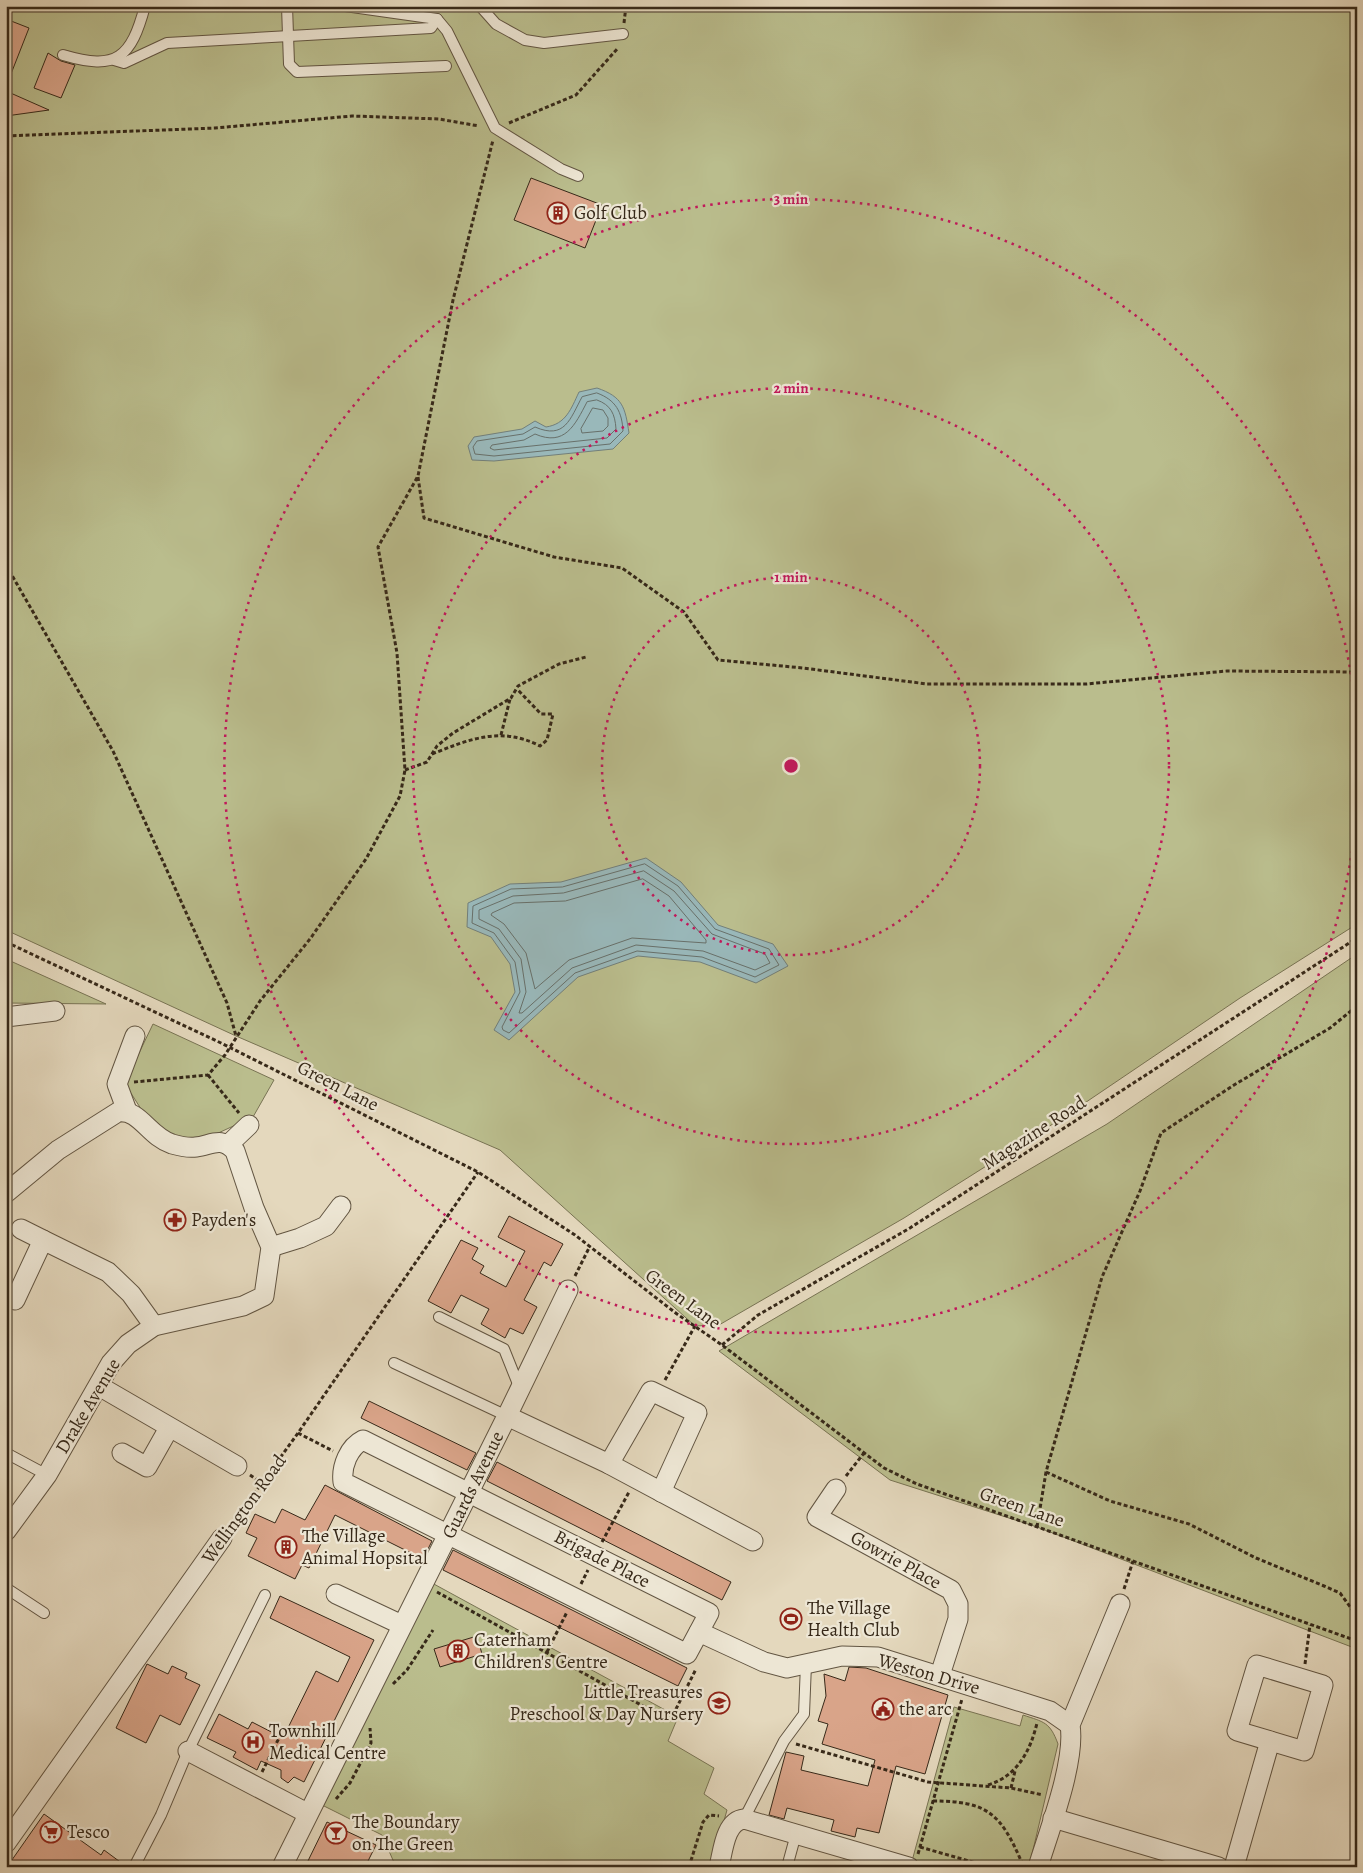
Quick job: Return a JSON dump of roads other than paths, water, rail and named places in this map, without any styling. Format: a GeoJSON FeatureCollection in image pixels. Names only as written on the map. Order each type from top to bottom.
{"type":"FeatureCollection","features":[{"type":"Feature","properties":{"kind":"street"},"geometry":{"type":"LineString","coordinates":[[6,1017],[55,1011]]}},
{"type":"Feature","properties":{"kind":"street"},"geometry":{"type":"LineString","coordinates":[[127,1111],[117,1084],[135,1036]]}},
{"type":"Feature","properties":{"kind":"street"},"geometry":{"type":"LineString","coordinates":[[6,1193],[58,1150],[118,1112],[127,1111],[137,1116],[160,1140],[195,1147],[219,1141],[229,1144],[235,1150],[254,1208],[270,1247],[300,1238],[326,1226],[341,1206]]}},
{"type":"Feature","properties":{"kind":"street"},"geometry":{"type":"LineString","coordinates":[[229,1144],[248,1127]]}},
{"type":"Feature","properties":{"kind":"street"},"geometry":{"type":"LineString","coordinates":[[21,1229],[108,1272],[131,1294],[154,1326]]}},
{"type":"Feature","properties":{"kind":"street"},"geometry":{"type":"LineString","coordinates":[[15,1300],[43,1240]]}},
{"type":"Feature","properties":{"kind":"street","name":"Drake Avenue"},"geometry":{"type":"LineString","coordinates":[[6,1531],[47,1475],[111,1363],[128,1344],[154,1326],[243,1306],[264,1296],[270,1247]]}},
{"type":"Feature","properties":{"kind":"street","name":"Guards Avenue"},"geometry":{"type":"LineString","coordinates":[[282,1867],[568,1290]]}},
{"type":"Feature","properties":{"kind":"street"},"geometry":{"type":"LineString","coordinates":[[99,1386],[237,1466]]}},
{"type":"Feature","properties":{"kind":"street"},"geometry":{"type":"LineString","coordinates":[[609,1464],[651,1391],[697,1413],[661,1492]]}},
{"type":"Feature","properties":{"kind":"street"},"geometry":{"type":"LineString","coordinates":[[507,1416],[609,1464],[753,1541]]}},
{"type":"Feature","properties":{"kind":"street"},"geometry":{"type":"LineString","coordinates":[[122,1453],[147,1467],[170,1428]]}},
{"type":"Feature","properties":{"kind":"street","name":"Brigade Place"},"geometry":{"type":"LineString","coordinates":[[363,1440],[469,1492],[709,1613],[687,1654],[344,1482],[342,1471],[356,1444],[363,1440]]}},
{"type":"Feature","properties":{"kind":"street","name":"Gowrie Place"},"geometry":{"type":"LineString","coordinates":[[836,1489],[818,1517],[951,1590],[958,1604],[958,1619],[940,1675]]}},
{"type":"Feature","properties":{"kind":"street","name":"Wellington Road"},"geometry":{"type":"LineString","coordinates":[[6,1843],[222,1538]]}},
{"type":"Feature","properties":{"kind":"street"},"geometry":{"type":"LineString","coordinates":[[336,1594],[402,1626]]}},
{"type":"Feature","properties":{"kind":"street"},"geometry":{"type":"LineString","coordinates":[[1038,1867],[1054,1818],[1072,1747],[1070,1725],[1120,1604]]}},
{"type":"Feature","properties":{"kind":"street","name":"Weston Drive"},"geometry":{"type":"LineString","coordinates":[[699,1632],[764,1662],[787,1668],[842,1656],[880,1654],[1050,1711],[1070,1725]]}},
{"type":"Feature","properties":{"kind":"street"},"geometry":{"type":"LineString","coordinates":[[1257,1665],[1323,1685],[1304,1751],[1270,1741],[1237,1731],[1257,1665]]}},
{"type":"Feature","properties":{"kind":"street"},"geometry":{"type":"LineString","coordinates":[[1234,1867],[1270,1741]]}},
{"type":"Feature","properties":{"kind":"street"},"geometry":{"type":"LineString","coordinates":[[188,1751],[308,1813]]}},
{"type":"Feature","properties":{"kind":"street"},"geometry":{"type":"LineString","coordinates":[[1054,1818],[1219,1867]]}},
{"type":"Feature","properties":{"kind":"street"},"geometry":{"type":"LineString","coordinates":[[719,1867],[731,1825],[740,1819],[796,1834],[865,1861],[912,1864]]}},
{"type":"Feature","properties":{"kind":"lane"},"geometry":{"type":"LineString","coordinates":[[114,60],[128,51],[136,35],[145,6]]}},
{"type":"Feature","properties":{"kind":"lane"},"geometry":{"type":"LineString","coordinates":[[287,6],[289,64],[297,72],[446,66]]}},
{"type":"Feature","properties":{"kind":"lane"},"geometry":{"type":"LineString","coordinates":[[345,6],[414,11],[436,19],[447,31],[496,128],[561,169],[578,176]]}},
{"type":"Feature","properties":{"kind":"lane"},"geometry":{"type":"LineString","coordinates":[[480,6],[496,24],[526,40],[544,43],[623,34]]}},
{"type":"Feature","properties":{"kind":"lane"},"geometry":{"type":"LineString","coordinates":[[63,55],[80,60],[114,60],[124,63],[167,43],[431,28],[436,19]]}},
{"type":"Feature","properties":{"kind":"lane"},"geometry":{"type":"LineString","coordinates":[[439,1317],[504,1349],[520,1389]]}},
{"type":"Feature","properties":{"kind":"lane"},"geometry":{"type":"LineString","coordinates":[[394,1364],[507,1416]]}},
{"type":"Feature","properties":{"kind":"lane"},"geometry":{"type":"LineString","coordinates":[[6,1453],[47,1475]]}},
{"type":"Feature","properties":{"kind":"lane"},"geometry":{"type":"LineString","coordinates":[[6,1588],[44,1613]]}},
{"type":"Feature","properties":{"kind":"lane"},"geometry":{"type":"LineString","coordinates":[[134,1867],[161,1815],[188,1751],[265,1595]]}},
{"type":"Feature","properties":{"kind":"lane"},"geometry":{"type":"LineString","coordinates":[[740,1819],[784,1741],[804,1714],[806,1664]]}},
{"type":"Feature","properties":{"kind":"lane"},"geometry":{"type":"LineString","coordinates":[[787,1867],[796,1834]]}},
{"type":"Feature","properties":{"kind":"water"},"geometry":{"type":"Polygon","coordinates":[[[597,388],[606,391],[617,399],[626,416],[629,433],[613,449],[494,461],[472,460],[468,446],[474,437],[522,429],[535,421],[546,427],[553,425],[567,415],[579,392],[597,388]]]}},
{"type":"Feature","properties":{"kind":"water"},"geometry":{"type":"Polygon","coordinates":[[[646,858],[681,882],[718,925],[773,944],[788,966],[756,983],[700,962],[638,956],[578,977],[509,1040],[494,1030],[515,992],[510,964],[491,937],[467,927],[468,903],[510,884],[561,882],[646,858]]]}},
{"type":"Feature","properties":{"kind":"place","name":"Golf Club"},"geometry":{"type":"Point","coordinates":[558,213]}},
{"type":"Feature","properties":{"kind":"place","name":"Payden's"},"geometry":{"type":"Point","coordinates":[175,1220]}},
{"type":"Feature","properties":{"kind":"place","name":"The Village Animal Hopsital"},"geometry":{"type":"Point","coordinates":[286,1547]}},
{"type":"Feature","properties":{"kind":"place","name":"The Village Health Club"},"geometry":{"type":"Point","coordinates":[791,1619]}},
{"type":"Feature","properties":{"kind":"place","name":"Caterham Children's Centre"},"geometry":{"type":"Point","coordinates":[458,1651]}},
{"type":"Feature","properties":{"kind":"place","name":"Little Treasures Preschool & Day Nursery"},"geometry":{"type":"Point","coordinates":[719,1703]}},
{"type":"Feature","properties":{"kind":"place","name":"the arc"},"geometry":{"type":"Point","coordinates":[883,1709]}},
{"type":"Feature","properties":{"kind":"place","name":"Townhill Medical Centre"},"geometry":{"type":"Point","coordinates":[253,1742]}},
{"type":"Feature","properties":{"kind":"place","name":"Tesco"},"geometry":{"type":"Point","coordinates":[51,1832]}},
{"type":"Feature","properties":{"kind":"place","name":"The Boundary on The Green"},"geometry":{"type":"Point","coordinates":[336,1833]}}]}
